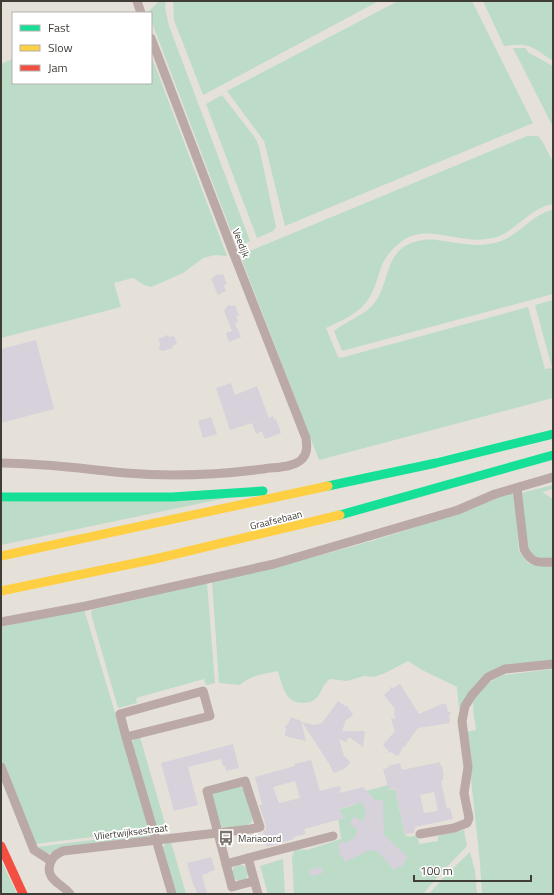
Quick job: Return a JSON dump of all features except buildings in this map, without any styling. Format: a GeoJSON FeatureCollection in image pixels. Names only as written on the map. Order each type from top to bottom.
{"type":"FeatureCollection","features":[{"type":"Feature","properties":{"kind":"main road"},"geometry":{"type":"LineString","coordinates":[[1,556],[436,463],[553,434]]}},
{"type":"Feature","properties":{"kind":"main road","name":"Graafsebaan"},"geometry":{"type":"LineString","coordinates":[[1,591],[170,556],[310,523],[553,455]]}},
{"type":"Feature","properties":{"kind":"main road"},"geometry":{"type":"LineString","coordinates":[[1,497],[172,497],[310,490]]}},
{"type":"Feature","properties":{"kind":"main road"},"geometry":{"type":"LineString","coordinates":[[1,846],[23,894]]}},
{"type":"Feature","properties":{"kind":"street"},"geometry":{"type":"LineString","coordinates":[[137,1],[141,12]]}},
{"type":"Feature","properties":{"kind":"street","name":"Veedijk"},"geometry":{"type":"LineString","coordinates":[[1,463],[32,463],[126,473],[179,475],[224,474],[289,465],[301,460],[305,455],[307,445],[306,438],[152,41]]}},
{"type":"Feature","properties":{"kind":"street"},"geometry":{"type":"LineString","coordinates":[[1,622],[86,606],[274,564],[458,510],[495,494],[553,477]]}},
{"type":"Feature","properties":{"kind":"street"},"geometry":{"type":"LineString","coordinates":[[517,488],[524,549],[528,557],[535,561],[542,563],[553,562]]}},
{"type":"Feature","properties":{"kind":"street"},"geometry":{"type":"LineString","coordinates":[[420,834],[454,828],[467,823],[469,818],[464,793],[468,767],[462,721],[465,706],[472,695],[488,677],[505,669],[553,664]]}},
{"type":"Feature","properties":{"kind":"street"},"geometry":{"type":"LineString","coordinates":[[126,737],[210,716],[203,691],[120,714],[126,737],[172,894]]}},
{"type":"Feature","properties":{"kind":"street"},"geometry":{"type":"LineString","coordinates":[[1,767],[34,850],[51,861],[49,866],[51,877],[70,894]]}},
{"type":"Feature","properties":{"kind":"street","name":"Vliertwijksestraat"},"geometry":{"type":"LineString","coordinates":[[51,861],[57,853],[63,851],[217,833],[260,827],[245,781],[207,791],[217,833]]}},
{"type":"Feature","properties":{"kind":"street"},"geometry":{"type":"LineString","coordinates":[[217,833],[232,887],[254,881]]}},
{"type":"Feature","properties":{"kind":"street"},"geometry":{"type":"LineString","coordinates":[[226,864],[334,836]]}},
{"type":"Feature","properties":{"kind":"street"},"geometry":{"type":"LineString","coordinates":[[248,858],[258,894]]}},
{"type":"Feature","properties":{"kind":"green space"},"geometry":{"type":"Polygon","coordinates":[[[159,1],[166,1],[165,7],[169,26],[250,241],[237,247],[152,23],[152,12],[148,12],[159,1]]]}},
{"type":"Feature","properties":{"kind":"green space"},"geometry":{"type":"Polygon","coordinates":[[[173,1],[379,1],[203,95],[174,20],[173,1]]]}},
{"type":"Feature","properties":{"kind":"green space"},"geometry":{"type":"Polygon","coordinates":[[[398,1],[472,1],[533,123],[285,226],[264,141],[227,91],[398,1]]]}},
{"type":"Feature","properties":{"kind":"green space"},"geometry":{"type":"Polygon","coordinates":[[[483,1],[553,1],[553,61],[535,49],[525,45],[504,46],[483,1]]]}},
{"type":"Feature","properties":{"kind":"green space"},"geometry":{"type":"Polygon","coordinates":[[[513,48],[525,48],[529,53],[553,66],[553,127],[513,48]]]}},
{"type":"Feature","properties":{"kind":"green space"},"geometry":{"type":"Polygon","coordinates":[[[152,58],[227,256],[215,255],[203,258],[183,273],[151,287],[132,278],[114,283],[121,307],[1,338],[1,64],[12,59],[12,84],[152,84],[152,58]]]}},
{"type":"Feature","properties":{"kind":"green space"},"geometry":{"type":"Polygon","coordinates":[[[222,95],[256,139],[259,147],[276,227],[273,231],[257,238],[206,104],[222,95]]]}},
{"type":"Feature","properties":{"kind":"green space"},"geometry":{"type":"Polygon","coordinates":[[[527,136],[538,136],[553,162],[553,204],[540,208],[504,234],[493,238],[476,240],[431,234],[410,236],[398,244],[390,252],[382,265],[372,293],[361,308],[353,314],[326,328],[338,357],[340,358],[528,307],[545,369],[552,368],[535,305],[553,300],[553,398],[319,460],[240,255],[527,136]]]}},
{"type":"Feature","properties":{"kind":"green space"},"geometry":{"type":"Polygon","coordinates":[[[553,210],[553,294],[342,351],[334,331],[372,306],[383,287],[394,257],[400,250],[410,244],[423,240],[436,240],[473,245],[494,243],[508,238],[533,219],[553,210]]]}},
{"type":"Feature","properties":{"kind":"green space"},"geometry":{"type":"Polygon","coordinates":[[[553,485],[553,489],[542,492],[553,499],[553,558],[542,559],[529,554],[521,493],[553,485]]]}},
{"type":"Feature","properties":{"kind":"green space"},"geometry":{"type":"Polygon","coordinates":[[[508,492],[514,495],[519,551],[528,563],[533,565],[553,564],[553,663],[501,668],[461,705],[459,709],[457,687],[422,670],[408,661],[374,677],[364,676],[347,681],[330,679],[327,681],[317,697],[306,703],[297,702],[288,697],[278,671],[253,677],[240,685],[219,683],[212,582],[300,561],[358,545],[476,506],[508,492]]]}},
{"type":"Feature","properties":{"kind":"green space"},"geometry":{"type":"Polygon","coordinates":[[[226,498],[1,545],[1,502],[226,498]]]}},
{"type":"Feature","properties":{"kind":"green space"},"geometry":{"type":"Polygon","coordinates":[[[207,583],[215,683],[206,685],[204,679],[136,698],[137,703],[118,708],[91,614],[92,610],[207,583]]]}},
{"type":"Feature","properties":{"kind":"green space"},"geometry":{"type":"Polygon","coordinates":[[[84,609],[150,830],[35,844],[1,758],[1,627],[84,609]]]}},
{"type":"Feature","properties":{"kind":"green space"},"geometry":{"type":"Polygon","coordinates":[[[553,669],[553,894],[482,894],[466,732],[476,730],[473,707],[474,699],[480,690],[490,682],[504,675],[553,669]]]}},
{"type":"Feature","properties":{"kind":"green space"},"geometry":{"type":"Polygon","coordinates":[[[140,737],[166,827],[156,828],[132,742],[140,737]]]}},
{"type":"Feature","properties":{"kind":"green space"},"geometry":{"type":"Polygon","coordinates":[[[388,785],[389,790],[395,789],[405,835],[409,837],[417,835],[419,844],[438,841],[438,836],[464,830],[467,846],[423,894],[294,894],[292,857],[295,849],[307,850],[341,839],[337,810],[357,804],[355,794],[388,785]]]}},
{"type":"Feature","properties":{"kind":"green space"},"geometry":{"type":"Polygon","coordinates":[[[240,786],[244,790],[252,822],[237,828],[220,827],[212,795],[216,791],[240,786]]]}},
{"type":"Feature","properties":{"kind":"green space"},"geometry":{"type":"Polygon","coordinates":[[[150,833],[149,836],[145,837],[59,848],[47,854],[36,847],[150,833]]]}},
{"type":"Feature","properties":{"kind":"green space"},"geometry":{"type":"Polygon","coordinates":[[[171,842],[186,894],[176,894],[163,847],[166,843],[171,842]]]}},
{"type":"Feature","properties":{"kind":"green space"},"geometry":{"type":"Polygon","coordinates":[[[470,852],[475,871],[477,894],[429,894],[445,876],[470,852]]]}},
{"type":"Feature","properties":{"kind":"green space"},"geometry":{"type":"Polygon","coordinates":[[[283,859],[285,894],[268,894],[260,866],[283,859]]]}},
{"type":"Feature","properties":{"kind":"green space"},"geometry":{"type":"Polygon","coordinates":[[[1,860],[17,894],[1,894],[1,860]]]}},
{"type":"Feature","properties":{"kind":"green space"},"geometry":{"type":"Polygon","coordinates":[[[237,865],[243,865],[248,870],[246,879],[243,881],[237,881],[232,876],[232,870],[237,865]]]}},
{"type":"Feature","properties":{"kind":"traffic: fast"},"geometry":{"type":"LineString","coordinates":[[328,486],[436,463],[553,434]]}},
{"type":"Feature","properties":{"kind":"traffic: fast"},"geometry":{"type":"LineString","coordinates":[[340,515],[553,455]]}},
{"type":"Feature","properties":{"kind":"traffic: fast"},"geometry":{"type":"LineString","coordinates":[[1,497],[172,497],[263,491]]}},
{"type":"Feature","properties":{"kind":"traffic: slow"},"geometry":{"type":"LineString","coordinates":[[1,556],[328,486]]}},
{"type":"Feature","properties":{"kind":"traffic: slow"},"geometry":{"type":"LineString","coordinates":[[1,591],[155,559],[340,515]]}},
{"type":"Feature","properties":{"kind":"traffic: jam"},"geometry":{"type":"LineString","coordinates":[[1,846],[23,894]]}},
{"type":"Feature","properties":{"kind":"place","name":"Mariaoord"},"geometry":{"type":"Point","coordinates":[226,838]}}]}
